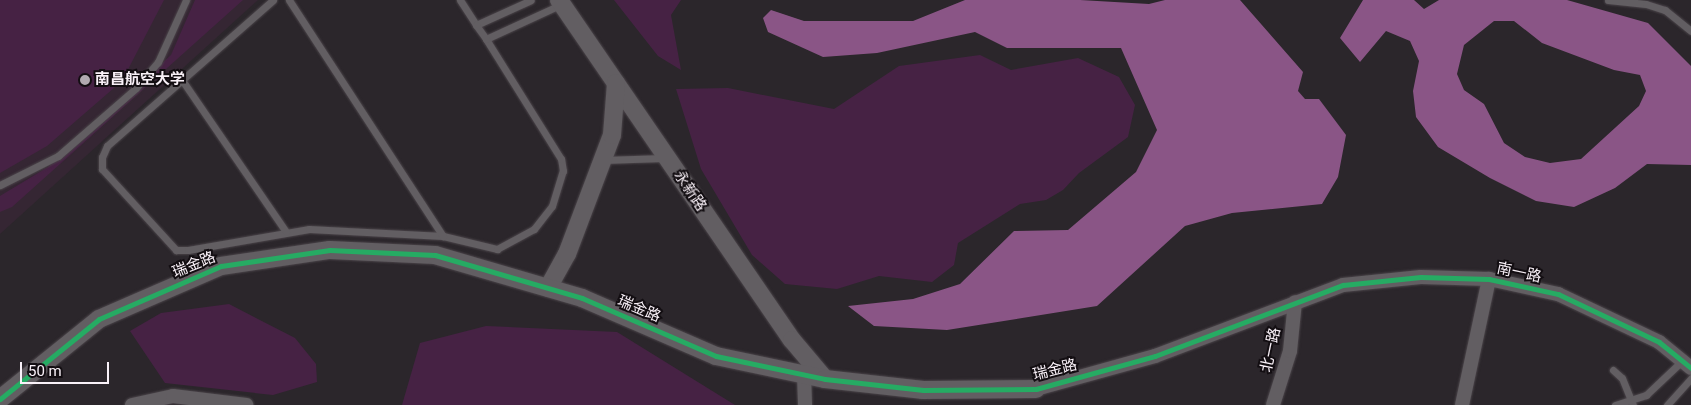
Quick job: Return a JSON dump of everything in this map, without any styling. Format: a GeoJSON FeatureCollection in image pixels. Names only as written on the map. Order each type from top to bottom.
{"type":"FeatureCollection","features":[{"type":"Feature","properties":{"kind":"street","name":"永新路"},"geometry":{"type":"LineString","coordinates":[[560,2],[792,340],[825,379]]}},
{"type":"Feature","properties":{"kind":"street"},"geometry":{"type":"LineString","coordinates":[[548,288],[567,254],[612,135],[616,83]]}},
{"type":"Feature","properties":{"kind":"street","name":"瑞金路"},"geometry":{"type":"LineString","coordinates":[[0,399],[99,319],[221,266],[330,250],[435,255],[582,298],[716,356],[825,379],[923,390],[1036,389],[1154,356],[1295,302]]}},
{"type":"Feature","properties":{"kind":"street","name":"南一路"},"geometry":{"type":"LineString","coordinates":[[1295,302],[1342,285],[1421,277],[1489,279],[1558,294],[1659,342],[1687,365]]}},
{"type":"Feature","properties":{"kind":"street"},"geometry":{"type":"LineString","coordinates":[[1462,405],[1489,279]]}},
{"type":"Feature","properties":{"kind":"street","name":"北一路"},"geometry":{"type":"LineString","coordinates":[[1274,405],[1290,351],[1295,302]]}},
{"type":"Feature","properties":{"kind":"street"},"geometry":{"type":"LineString","coordinates":[[804,374],[805,405]]}},
{"type":"Feature","properties":{"kind":"street"},"geometry":{"type":"LineString","coordinates":[[132,405],[173,396],[246,405]]}},
{"type":"Feature","properties":{"kind":"lane"},"geometry":{"type":"LineString","coordinates":[[0,186],[58,156],[136,88],[158,62],[186,0]]}},
{"type":"Feature","properties":{"kind":"lane"},"geometry":{"type":"LineString","coordinates":[[272,0],[107,146],[102,169],[176,250],[188,250],[309,229],[443,236],[497,249],[534,229],[552,206],[559,188],[563,171],[561,159],[460,0]]}},
{"type":"Feature","properties":{"kind":"lane"},"geometry":{"type":"LineString","coordinates":[[289,0],[443,236]]}},
{"type":"Feature","properties":{"kind":"lane"},"geometry":{"type":"LineString","coordinates":[[476,25],[531,0]]}},
{"type":"Feature","properties":{"kind":"lane"},"geometry":{"type":"LineString","coordinates":[[1608,0],[1646,4],[1665,10],[1691,31]]}},
{"type":"Feature","properties":{"kind":"lane"},"geometry":{"type":"LineString","coordinates":[[486,39],[560,2]]}},
{"type":"Feature","properties":{"kind":"lane"},"geometry":{"type":"LineString","coordinates":[[182,80],[286,232]]}},
{"type":"Feature","properties":{"kind":"lane"},"geometry":{"type":"LineString","coordinates":[[603,160],[667,158]]}},
{"type":"Feature","properties":{"kind":"lane"},"geometry":{"type":"LineString","coordinates":[[1616,405],[1632,403],[1687,365]]}},
{"type":"Feature","properties":{"kind":"lane"},"geometry":{"type":"LineString","coordinates":[[1614,370],[1622,378],[1632,403]]}},
{"type":"Feature","properties":{"kind":"lane"},"geometry":{"type":"LineString","coordinates":[[1666,405],[1691,378]]}},
{"type":"Feature","properties":{"kind":"shaded area","name":"南昌航空大学"},"geometry":{"type":"Polygon","coordinates":[[[0,0],[258,0],[0,234],[0,0]]]}},
{"type":"Feature","properties":{"kind":"shaded area"},"geometry":{"type":"Polygon","coordinates":[[[0,0],[164,0],[122,81],[47,146],[0,173],[0,0]]]}},
{"type":"Feature","properties":{"kind":"shaded area"},"geometry":{"type":"Polygon","coordinates":[[[195,0],[243,0],[12,207],[0,212],[0,196],[48,167],[171,55],[195,0]]]}},
{"type":"Feature","properties":{"kind":"shaded area"},"geometry":{"type":"Polygon","coordinates":[[[614,0],[681,0],[671,15],[681,70],[658,56],[614,0]]]}},
{"type":"Feature","properties":{"kind":"shaded area"},"geometry":{"type":"Polygon","coordinates":[[[965,0],[1080,0],[1149,4],[1165,0],[1240,0],[1303,72],[1298,91],[1305,99],[1319,99],[1346,135],[1338,177],[1322,204],[1232,213],[1185,226],[1097,306],[947,330],[874,326],[848,306],[913,299],[960,284],[1014,231],[1068,230],[1136,172],[1157,130],[1121,48],[1007,48],[975,32],[877,53],[823,57],[768,32],[763,18],[771,10],[804,21],[913,21],[965,0]]]}},
{"type":"Feature","properties":{"kind":"shaded area"},"geometry":{"type":"Polygon","coordinates":[[[1363,0],[1414,0],[1424,9],[1439,0],[1567,0],[1648,23],[1691,66],[1691,165],[1647,164],[1615,188],[1574,207],[1536,201],[1490,178],[1438,147],[1416,117],[1413,91],[1419,61],[1410,41],[1386,31],[1360,62],[1340,38],[1363,0]],[[1494,21],[1464,45],[1457,74],[1464,90],[1484,104],[1504,143],[1525,157],[1550,163],[1581,159],[1639,106],[1646,91],[1640,75],[1614,70],[1542,43],[1514,21],[1494,21]]]}},
{"type":"Feature","properties":{"kind":"shaded area"},"geometry":{"type":"Polygon","coordinates":[[[980,55],[1011,70],[1078,58],[1119,77],[1135,105],[1128,137],[1079,173],[1063,190],[1046,200],[1020,204],[958,243],[954,265],[932,282],[879,276],[837,289],[785,284],[752,255],[701,169],[676,89],[728,88],[834,109],[899,66],[980,55]]]}},
{"type":"Feature","properties":{"kind":"shaded area"},"geometry":{"type":"Polygon","coordinates":[[[229,304],[295,338],[316,364],[317,382],[273,395],[165,383],[130,331],[161,313],[229,304]]]}},
{"type":"Feature","properties":{"kind":"shaded area"},"geometry":{"type":"Polygon","coordinates":[[[486,326],[617,332],[735,405],[402,405],[420,343],[486,326]]]}},
{"type":"Feature","properties":{"kind":"cycle path"},"geometry":{"type":"LineString","coordinates":[[0,399],[99,319],[221,266],[330,250],[435,255],[582,298],[716,356],[825,379],[923,390],[1036,389],[1155,356],[1343,285],[1421,277],[1489,279],[1558,294],[1659,342],[1691,368]]}},
{"type":"Feature","properties":{"kind":"place","name":"南昌航空大学"},"geometry":{"type":"Point","coordinates":[85,80]}}]}
